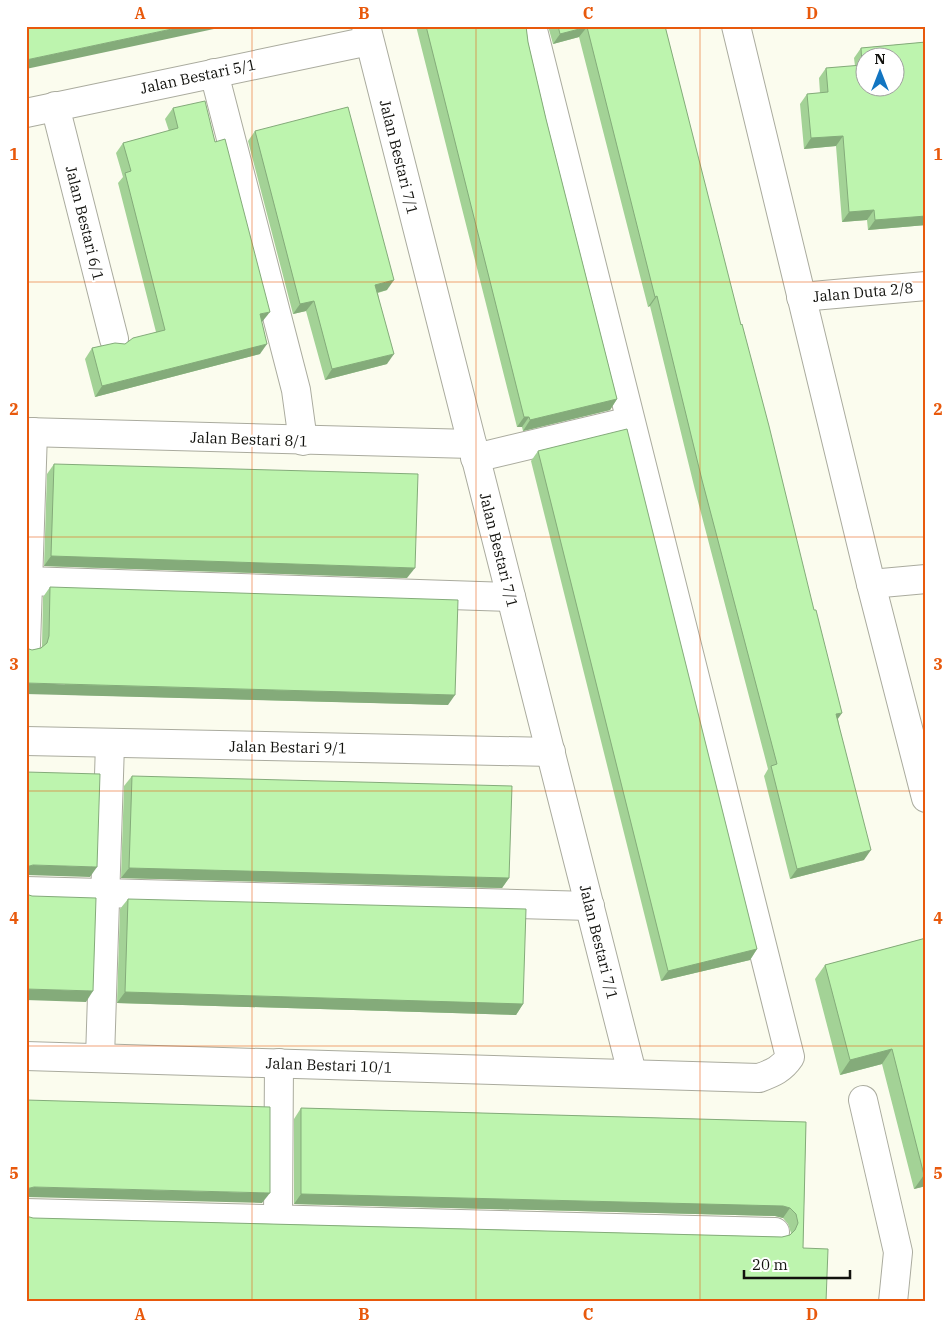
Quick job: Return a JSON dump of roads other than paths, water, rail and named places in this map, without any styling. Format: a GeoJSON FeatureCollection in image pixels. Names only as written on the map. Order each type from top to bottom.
{"type":"FeatureCollection","features":[{"type":"Feature","properties":{"kind":"street"},"geometry":{"type":"LineString","coordinates":[[532,26],[630,422]]}},
{"type":"Feature","properties":{"kind":"street"},"geometry":{"type":"LineString","coordinates":[[736,26],[871,584],[926,798]]}},
{"type":"Feature","properties":{"kind":"street","name":"Jalan Bestari 5/1"},"geometry":{"type":"LineString","coordinates":[[26,113],[214,73],[368,33]]}},
{"type":"Feature","properties":{"kind":"street","name":"Jalan Bestari 7/1"},"geometry":{"type":"LineString","coordinates":[[368,33],[632,1073]]}},
{"type":"Feature","properties":{"kind":"street"},"geometry":{"type":"LineString","coordinates":[[214,73],[296,390],[303,441]]}},
{"type":"Feature","properties":{"kind":"street","name":"Jalan Bestari 6/1"},"geometry":{"type":"LineString","coordinates":[[55,106],[114,339]]}},
{"type":"Feature","properties":{"kind":"street","name":"Jalan Duta 2/8"},"geometry":{"type":"LineString","coordinates":[[801,297],[926,286]]}},
{"type":"Feature","properties":{"kind":"street","name":"Jalan Bestari 8/1"},"geometry":{"type":"LineString","coordinates":[[30,432],[303,441],[474,451],[630,422]]}},
{"type":"Feature","properties":{"kind":"street","name":"Jalan Bestari 10/1"},"geometry":{"type":"LineString","coordinates":[[26,1056],[759,1078],[774,1073],[784,1066],[790,1057],[630,422]]}},
{"type":"Feature","properties":{"kind":"street"},"geometry":{"type":"LineString","coordinates":[[26,645],[30,432]]}},
{"type":"Feature","properties":{"kind":"street"},"geometry":{"type":"LineString","coordinates":[[871,584],[926,579]]}},
{"type":"Feature","properties":{"kind":"street"},"geometry":{"type":"LineString","coordinates":[[27,581],[511,597]]}},
{"type":"Feature","properties":{"kind":"street","name":"Jalan Bestari 9/1"},"geometry":{"type":"LineString","coordinates":[[26,741],[550,752]]}},
{"type":"Feature","properties":{"kind":"street"},"geometry":{"type":"LineString","coordinates":[[100,1058],[110,744]]}},
{"type":"Feature","properties":{"kind":"street"},"geometry":{"type":"LineString","coordinates":[[26,891],[590,906]]}},
{"type":"Feature","properties":{"kind":"street"},"geometry":{"type":"LineString","coordinates":[[278,1219],[279,1063]]}},
{"type":"Feature","properties":{"kind":"street"},"geometry":{"type":"LineString","coordinates":[[863,1100],[898,1252],[893,1302]]}},
{"type":"Feature","properties":{"kind":"street"},"geometry":{"type":"LineString","coordinates":[[26,1213],[775,1232]]}}]}
